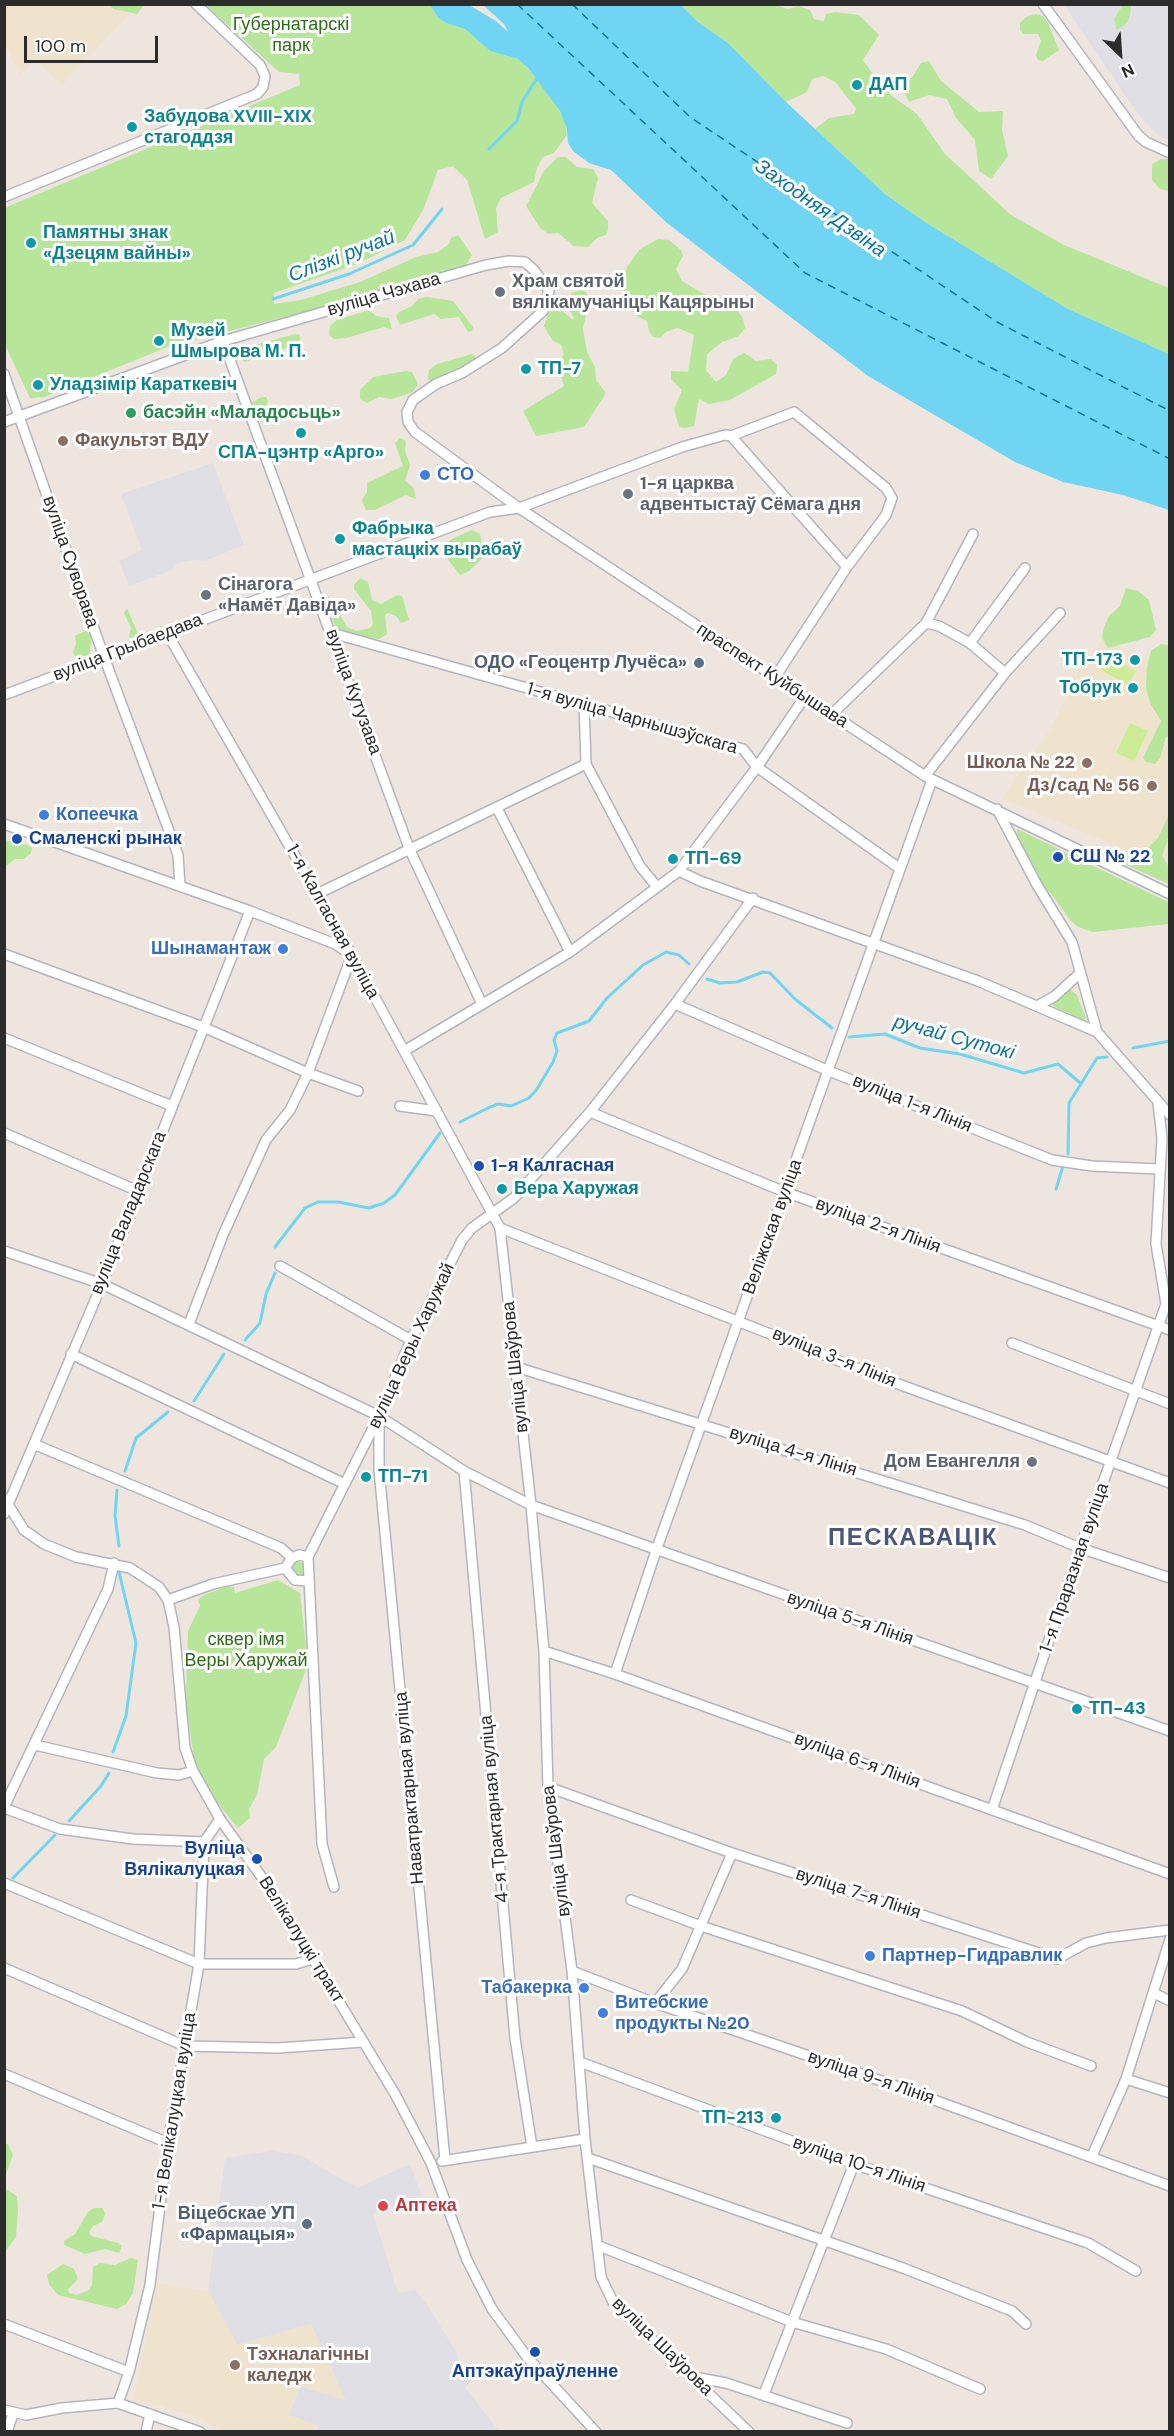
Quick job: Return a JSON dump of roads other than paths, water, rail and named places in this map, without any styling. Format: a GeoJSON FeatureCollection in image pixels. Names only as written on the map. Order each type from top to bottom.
{"type":"FeatureCollection","features":[{"type":"Feature","properties":{"kind":"street"},"geometry":{"type":"LineString","coordinates":[[4,197],[257,94],[264,82],[260,65],[196,4]]}},
{"type":"Feature","properties":{"kind":"street"},"geometry":{"type":"LineString","coordinates":[[1043,4],[1138,135],[1146,142],[1170,153]]}},
{"type":"Feature","properties":{"kind":"street","name":"вуліца Чэхава"},"geometry":{"type":"LineString","coordinates":[[4,422],[223,341],[509,261],[525,262],[534,270],[549,291],[547,303],[537,319],[502,348],[462,372],[436,384],[413,400],[407,412]]}},
{"type":"Feature","properties":{"kind":"street","name":"вуліца Кутузава"},"geometry":{"type":"LineString","coordinates":[[223,341],[410,848],[482,1004]]}},
{"type":"Feature","properties":{"kind":"street","name":"вуліца Суворава"},"geometry":{"type":"LineString","coordinates":[[4,374],[104,657],[178,855],[180,885]]}},
{"type":"Feature","properties":{"kind":"street","name":"праспект Куйбышава"},"geometry":{"type":"LineString","coordinates":[[407,412],[408,422],[415,432],[519,508],[804,699],[928,778],[997,809],[1170,894]]}},
{"type":"Feature","properties":{"kind":"street","name":"вуліца Грыбаедава"},"geometry":{"type":"LineString","coordinates":[[4,695],[490,512],[519,508],[681,447],[725,435],[731,436],[794,412],[886,488],[892,498],[886,515],[848,567]]}},
{"type":"Feature","properties":{"kind":"street"},"geometry":{"type":"LineString","coordinates":[[731,436],[848,567],[774,679]]}},
{"type":"Feature","properties":{"kind":"street"},"geometry":{"type":"LineString","coordinates":[[830,716],[926,623],[973,534]]}},
{"type":"Feature","properties":{"kind":"street"},"geometry":{"type":"LineString","coordinates":[[970,643],[1025,568]]}},
{"type":"Feature","properties":{"kind":"street","name":"Веліжская вуліца"},"geometry":{"type":"LineString","coordinates":[[615,1674],[657,1548],[875,943],[928,778],[1005,674],[1060,613]]}},
{"type":"Feature","properties":{"kind":"street"},"geometry":{"type":"LineString","coordinates":[[926,623],[939,626],[970,643],[1005,674]]}},
{"type":"Feature","properties":{"kind":"street","name":"1-я Калгасная вуліца"},"geometry":{"type":"LineString","coordinates":[[167,633],[352,956],[492,1212]]}},
{"type":"Feature","properties":{"kind":"street","name":"1-я вуліца Чарнышэўскага"},"geometry":{"type":"LineString","coordinates":[[332,633],[743,749],[757,767],[899,868]]}},
{"type":"Feature","properties":{"kind":"street"},"geometry":{"type":"LineString","coordinates":[[404,1051],[570,952],[679,871],[757,767],[804,699]]}},
{"type":"Feature","properties":{"kind":"street"},"geometry":{"type":"LineString","coordinates":[[584,705],[586,764],[640,866],[657,887]]}},
{"type":"Feature","properties":{"kind":"street"},"geometry":{"type":"LineString","coordinates":[[317,894],[586,764]]}},
{"type":"Feature","properties":{"kind":"street"},"geometry":{"type":"LineString","coordinates":[[497,808],[570,952]]}},
{"type":"Feature","properties":{"kind":"street"},"geometry":{"type":"LineString","coordinates":[[997,809],[1077,954],[1080,973],[1097,1032]]}},
{"type":"Feature","properties":{"kind":"street"},"geometry":{"type":"LineString","coordinates":[[4,824],[250,911],[335,944],[352,956],[308,1073],[290,1110],[266,1140],[223,1235],[189,1324]]}},
{"type":"Feature","properties":{"kind":"street"},"geometry":{"type":"LineString","coordinates":[[679,871],[1039,1005],[1097,1032],[1170,1115]]}},
{"type":"Feature","properties":{"kind":"street","name":"вуліца Веры Харужай"},"geometry":{"type":"LineString","coordinates":[[334,1887],[322,1844],[308,1557],[379,1416],[411,1340],[462,1240],[472,1228],[514,1198],[590,1112],[675,1004],[753,898]]}},
{"type":"Feature","properties":{"kind":"street","name":"вуліца Валадарскага"},"geometry":{"type":"LineString","coordinates":[[5,1506],[36,1445],[250,911]]}},
{"type":"Feature","properties":{"kind":"street"},"geometry":{"type":"LineString","coordinates":[[4,954],[203,1027],[308,1073],[358,1091]]}},
{"type":"Feature","properties":{"kind":"street"},"geometry":{"type":"LineString","coordinates":[[1039,1005],[1055,996],[1080,973]]}},
{"type":"Feature","properties":{"kind":"street","name":"вуліца 1-я Лінія"},"geometry":{"type":"LineString","coordinates":[[675,1004],[829,1071],[1052,1160],[1092,1166],[1158,1169]]}},
{"type":"Feature","properties":{"kind":"street"},"geometry":{"type":"LineString","coordinates":[[4,1038],[172,1106]]}},
{"type":"Feature","properties":{"kind":"street"},"geometry":{"type":"LineString","coordinates":[[1158,1103],[1162,1138],[1158,1169],[1156,1245],[1168,1301]]}},
{"type":"Feature","properties":{"kind":"street"},"geometry":{"type":"LineString","coordinates":[[400,1106],[437,1111]]}},
{"type":"Feature","properties":{"kind":"street","name":"вуліца 2-я Лінія"},"geometry":{"type":"LineString","coordinates":[[590,1112],[785,1192],[1170,1330]]}},
{"type":"Feature","properties":{"kind":"street"},"geometry":{"type":"LineString","coordinates":[[4,1133],[138,1191]]}},
{"type":"Feature","properties":{"kind":"street","name":"вуліца Шаўрова"},"geometry":{"type":"LineString","coordinates":[[492,1212],[500,1228],[531,1505],[543,1652],[548,1787],[572,1971],[585,2139],[601,2277],[613,2301],[749,2432]]}},
{"type":"Feature","properties":{"kind":"street","name":"вуліца 3-я Лінія"},"geometry":{"type":"LineString","coordinates":[[500,1228],[890,1381],[1170,1483]]}},
{"type":"Feature","properties":{"kind":"street","name":"вуліца 5-я Лінія"},"geometry":{"type":"LineString","coordinates":[[4,1251],[102,1284],[189,1324],[379,1416],[464,1471],[531,1505],[1170,1731]]}},
{"type":"Feature","properties":{"kind":"street"},"geometry":{"type":"LineString","coordinates":[[280,1266],[411,1340]]}},
{"type":"Feature","properties":{"kind":"street","name":"1-я Праразная вуліца"},"geometry":{"type":"LineString","coordinates":[[992,1810],[1080,1548],[1168,1301]]}},
{"type":"Feature","properties":{"kind":"street"},"geometry":{"type":"LineString","coordinates":[[1012,1343],[1170,1404]]}},
{"type":"Feature","properties":{"kind":"street"},"geometry":{"type":"LineString","coordinates":[[71,1354],[345,1484]]}},
{"type":"Feature","properties":{"kind":"street","name":"вуліца 4-я Лінія"},"geometry":{"type":"LineString","coordinates":[[516,1367],[1025,1525],[1080,1548],[1170,1578]]}},
{"type":"Feature","properties":{"kind":"street","name":"Наватрактарная вуліца"},"geometry":{"type":"LineString","coordinates":[[379,1416],[379,1470],[446,2160]]}},
{"type":"Feature","properties":{"kind":"street"},"geometry":{"type":"LineString","coordinates":[[36,1445],[281,1548],[292,1558]]}},
{"type":"Feature","properties":{"kind":"street","name":"4-я Трактарная вуліца"},"geometry":{"type":"LineString","coordinates":[[464,1471],[515,2038],[532,2147]]}},
{"type":"Feature","properties":{"kind":"street"},"geometry":{"type":"LineString","coordinates":[[5,1506],[24,1530],[44,1544],[76,1557],[130,1568],[159,1587],[168,1600],[213,1584],[285,1568],[292,1558],[300,1555],[308,1557]]}},
{"type":"Feature","properties":{"kind":"street"},"geometry":{"type":"LineString","coordinates":[[114,1563],[108,1589],[4,1808],[60,1829],[133,1839],[204,1842],[220,1819]]}},
{"type":"Feature","properties":{"kind":"street"},"geometry":{"type":"LineString","coordinates":[[285,1568],[295,1580],[309,1581]]}},
{"type":"Feature","properties":{"kind":"street","name":"Велікалуцкі тракт"},"geometry":{"type":"LineString","coordinates":[[168,1600],[174,1627],[183,1738],[193,1771],[220,1819],[267,1885],[363,2042],[431,2163],[466,2260],[492,2308],[527,2357],[596,2432]]}},
{"type":"Feature","properties":{"kind":"street","name":"вуліца 6-я Лінія"},"geometry":{"type":"LineString","coordinates":[[543,1652],[615,1674],[1170,1874]]}},
{"type":"Feature","properties":{"kind":"street"},"geometry":{"type":"LineString","coordinates":[[35,1745],[157,1773],[179,1775],[193,1771]]}},
{"type":"Feature","properties":{"kind":"street","name":"вуліца 7-я Лінія"},"geometry":{"type":"LineString","coordinates":[[548,1787],[732,1852],[1057,1959],[1086,1943],[1106,1938],[1170,1930]]}},
{"type":"Feature","properties":{"kind":"street","name":"1-я Велікалуцкая вуліца"},"geometry":{"type":"LineString","coordinates":[[118,2403],[129,2372],[150,2284],[168,2143],[199,1964],[204,1842]]}},
{"type":"Feature","properties":{"kind":"street"},"geometry":{"type":"LineString","coordinates":[[655,2003],[682,1969],[732,1852]]}},
{"type":"Feature","properties":{"kind":"street"},"geometry":{"type":"LineString","coordinates":[[4,1883],[199,1964],[296,1964],[312,1959]]}},
{"type":"Feature","properties":{"kind":"street"},"geometry":{"type":"LineString","coordinates":[[631,1900],[701,1926],[962,2011],[1027,2042],[1091,2066]]}},
{"type":"Feature","properties":{"kind":"street"},"geometry":{"type":"LineString","coordinates":[[1092,2156],[1125,2079],[1170,1939]]}},
{"type":"Feature","properties":{"kind":"street"},"geometry":{"type":"LineString","coordinates":[[4,1968],[185,2046],[278,2048],[363,2042]]}},
{"type":"Feature","properties":{"kind":"street","name":"вуліца 9-я Лінія"},"geometry":{"type":"LineString","coordinates":[[572,1971],[655,2003],[1092,2156],[1170,2186]]}},
{"type":"Feature","properties":{"kind":"street"},"geometry":{"type":"LineString","coordinates":[[1154,1993],[1170,2001]]}},
{"type":"Feature","properties":{"kind":"street","name":"вуліца 10-я Лінія"},"geometry":{"type":"LineString","coordinates":[[580,2062],[854,2164],[1088,2243],[1136,2271]]}},
{"type":"Feature","properties":{"kind":"street"},"geometry":{"type":"LineString","coordinates":[[4,2074],[168,2143]]}},
{"type":"Feature","properties":{"kind":"street"},"geometry":{"type":"LineString","coordinates":[[1125,2079],[1170,2093]]}},
{"type":"Feature","properties":{"kind":"street"},"geometry":{"type":"LineString","coordinates":[[431,2163],[585,2139]]}},
{"type":"Feature","properties":{"kind":"street"},"geometry":{"type":"LineString","coordinates":[[588,2158],[903,2268],[1012,2311],[1026,2324]]}},
{"type":"Feature","properties":{"kind":"street"},"geometry":{"type":"LineString","coordinates":[[764,2394],[854,2164]]}},
{"type":"Feature","properties":{"kind":"street"},"geometry":{"type":"LineString","coordinates":[[599,2246],[792,2322],[886,2349],[980,2389]]}},
{"type":"Feature","properties":{"kind":"street"},"geometry":{"type":"LineString","coordinates":[[4,2324],[129,2372]]}},
{"type":"Feature","properties":{"kind":"street"},"geometry":{"type":"LineString","coordinates":[[693,2377],[764,2394],[847,2423]]}},
{"type":"Feature","properties":{"kind":"street"},"geometry":{"type":"LineString","coordinates":[[7,2432],[9,2412],[26,2415],[118,2403],[200,2432]]}},
{"type":"Feature","properties":{"kind":"street"},"geometry":{"type":"LineString","coordinates":[[146,2432],[150,2414]]}},
{"type":"Feature","properties":{"kind":"water","name":"Заходняя Дзвіна"},"geometry":{"type":"Polygon","coordinates":[[[430,5],[469,5],[496,21],[508,32],[504,24],[483,5],[681,5],[698,22],[728,43],[786,102],[885,194],[925,222],[1068,309],[1169,354],[1169,510],[1123,495],[1063,482],[1015,462],[868,376],[667,223],[611,170],[589,163],[573,151],[568,143],[567,129],[560,111],[528,68],[518,59],[490,51],[465,29],[438,18],[430,5]]]}},
{"type":"Feature","properties":{"kind":"waterway","name":"Слізкі ручай"},"geometry":{"type":"LineString","coordinates":[[489,149],[517,121],[522,102],[539,75]]}},
{"type":"Feature","properties":{"kind":"waterway","name":"Слізкі ручай"},"geometry":{"type":"LineString","coordinates":[[273,299],[349,274],[413,245],[442,209]]}},
{"type":"Feature","properties":{"kind":"waterway","name":"ручай Сутокі"},"geometry":{"type":"LineString","coordinates":[[460,1122],[498,1104],[511,1106],[529,1098],[553,1062],[557,1051],[554,1040],[557,1033],[589,1021],[607,998],[643,965],[666,952],[679,955],[689,964]]}},
{"type":"Feature","properties":{"kind":"waterway","name":"ручай Сутокі"},"geometry":{"type":"LineString","coordinates":[[707,979],[720,983],[737,982],[763,972],[770,973],[795,999],[832,1028]]}},
{"type":"Feature","properties":{"kind":"waterway","name":"ручай Сутокі"},"geometry":{"type":"LineString","coordinates":[[849,1037],[885,1034],[920,1048],[960,1054],[1024,1073],[1058,1064],[1079,1082]]}},
{"type":"Feature","properties":{"kind":"waterway"},"geometry":{"type":"LineString","coordinates":[[1133,1048],[1170,1041]]}},
{"type":"Feature","properties":{"kind":"waterway"},"geometry":{"type":"LineString","coordinates":[[1068,1154],[1069,1103],[1097,1058],[1107,1057]]}},
{"type":"Feature","properties":{"kind":"waterway","name":"ручай Сутокі"},"geometry":{"type":"LineString","coordinates":[[275,1247],[305,1208],[318,1202],[338,1202],[369,1208],[384,1203],[395,1195],[440,1133]]}},
{"type":"Feature","properties":{"kind":"waterway"},"geometry":{"type":"LineString","coordinates":[[1056,1189],[1063,1166]]}},
{"type":"Feature","properties":{"kind":"waterway","name":"ручай Сутокі"},"geometry":{"type":"LineString","coordinates":[[245,1340],[260,1323],[266,1294],[275,1273]]}},
{"type":"Feature","properties":{"kind":"waterway","name":"ручай Сутокі"},"geometry":{"type":"LineString","coordinates":[[194,1401],[224,1354]]}},
{"type":"Feature","properties":{"kind":"waterway","name":"ручай Сутокі"},"geometry":{"type":"LineString","coordinates":[[125,1471],[136,1438],[168,1412]]}},
{"type":"Feature","properties":{"kind":"waterway","name":"ручай Сутокі"},"geometry":{"type":"LineString","coordinates":[[117,1490],[115,1516],[119,1546]]}},
{"type":"Feature","properties":{"kind":"waterway","name":"ручай Сутокі"},"geometry":{"type":"LineString","coordinates":[[113,1752],[126,1716],[136,1643],[119,1572]]}},
{"type":"Feature","properties":{"kind":"waterway","name":"ручай Сутокі"},"geometry":{"type":"LineString","coordinates":[[69,1821],[101,1786],[109,1773]]}},
{"type":"Feature","properties":{"kind":"waterway","name":"ручай Сутокі"},"geometry":{"type":"LineString","coordinates":[[13,1878],[55,1835]]}},
{"type":"Feature","properties":{"kind":"place","name":"ДАП"},"geometry":{"type":"Point","coordinates":[857,85]}},
{"type":"Feature","properties":{"kind":"place","name":"Забудова XVIII-XIX стагоддзя"},"geometry":{"type":"Point","coordinates":[132,127]}},
{"type":"Feature","properties":{"kind":"place","name":"Памятны знак «Дзецям вайны»"},"geometry":{"type":"Point","coordinates":[31,243]}},
{"type":"Feature","properties":{"kind":"place","name":"Храм святой вялікамучаніцы Кацярыны"},"geometry":{"type":"Point","coordinates":[500,292]}},
{"type":"Feature","properties":{"kind":"place","name":"Музей Шмырова М. П."},"geometry":{"type":"Point","coordinates":[159,341]}},
{"type":"Feature","properties":{"kind":"place","name":"ТП-7"},"geometry":{"type":"Point","coordinates":[526,369]}},
{"type":"Feature","properties":{"kind":"place","name":"Уладзімір Караткевіч"},"geometry":{"type":"Point","coordinates":[38,385]}},
{"type":"Feature","properties":{"kind":"place","name":"басэйн «Маладосьць»"},"geometry":{"type":"Point","coordinates":[131,413]}},
{"type":"Feature","properties":{"kind":"place","name":"СПА-цэнтр «Арго»"},"geometry":{"type":"Point","coordinates":[301,433]}},
{"type":"Feature","properties":{"kind":"place","name":"Факультэт ВДУ"},"geometry":{"type":"Point","coordinates":[63,441]}},
{"type":"Feature","properties":{"kind":"place","name":"СТО"},"geometry":{"type":"Point","coordinates":[425,475]}},
{"type":"Feature","properties":{"kind":"place","name":"1-я царква адвентыстаў Сёмага дня"},"geometry":{"type":"Point","coordinates":[628,494]}},
{"type":"Feature","properties":{"kind":"place","name":"Фабрыка мастацкіх вырабаў"},"geometry":{"type":"Point","coordinates":[340,539]}},
{"type":"Feature","properties":{"kind":"place","name":"Сінагога «Намёт Давіда»"},"geometry":{"type":"Point","coordinates":[206,595]}},
{"type":"Feature","properties":{"kind":"place","name":"ТП-173"},"geometry":{"type":"Point","coordinates":[1135,660]}},
{"type":"Feature","properties":{"kind":"place","name":"ОДО «Геоцентр Лучёса»"},"geometry":{"type":"Point","coordinates":[699,663]}},
{"type":"Feature","properties":{"kind":"place","name":"Тобрук"},"geometry":{"type":"Point","coordinates":[1133,688]}},
{"type":"Feature","properties":{"kind":"place","name":"Школа № 22"},"geometry":{"type":"Point","coordinates":[1087,763]}},
{"type":"Feature","properties":{"kind":"place","name":"Дз/сад № 56"},"geometry":{"type":"Point","coordinates":[1152,786]}},
{"type":"Feature","properties":{"kind":"place","name":"Копеечка"},"geometry":{"type":"Point","coordinates":[44,815]}},
{"type":"Feature","properties":{"kind":"place","name":"Смаленскі рынак"},"geometry":{"type":"Point","coordinates":[17,839]}},
{"type":"Feature","properties":{"kind":"place","name":"СШ № 22"},"geometry":{"type":"Point","coordinates":[1058,857]}},
{"type":"Feature","properties":{"kind":"place","name":"ТП-69"},"geometry":{"type":"Point","coordinates":[673,859]}},
{"type":"Feature","properties":{"kind":"place","name":"Шынамантаж"},"geometry":{"type":"Point","coordinates":[283,949]}},
{"type":"Feature","properties":{"kind":"place","name":"1-я Калгасная"},"geometry":{"type":"Point","coordinates":[479,1166]}},
{"type":"Feature","properties":{"kind":"place","name":"Вера Харужая"},"geometry":{"type":"Point","coordinates":[502,1189]}},
{"type":"Feature","properties":{"kind":"place","name":"Дом Евангелля"},"geometry":{"type":"Point","coordinates":[1032,1462]}},
{"type":"Feature","properties":{"kind":"place","name":"ТП-71"},"geometry":{"type":"Point","coordinates":[366,1477]}},
{"type":"Feature","properties":{"kind":"place","name":"ТП-43"},"geometry":{"type":"Point","coordinates":[1077,1709]}},
{"type":"Feature","properties":{"kind":"place","name":"Вуліца Вялікалуцкая"},"geometry":{"type":"Point","coordinates":[257,1859]}},
{"type":"Feature","properties":{"kind":"place","name":"Партнер-Гидравлик"},"geometry":{"type":"Point","coordinates":[870,1956]}},
{"type":"Feature","properties":{"kind":"place","name":"Табакерка"},"geometry":{"type":"Point","coordinates":[584,1988]}},
{"type":"Feature","properties":{"kind":"place","name":"Витебские продукты №20"},"geometry":{"type":"Point","coordinates":[603,2013]}},
{"type":"Feature","properties":{"kind":"place","name":"ТП-213"},"geometry":{"type":"Point","coordinates":[776,2118]}},
{"type":"Feature","properties":{"kind":"place","name":"Аптека"},"geometry":{"type":"Point","coordinates":[383,2206]}},
{"type":"Feature","properties":{"kind":"place","name":"Віцебскае УП «Фармацыя»"},"geometry":{"type":"Point","coordinates":[307,2224]}},
{"type":"Feature","properties":{"kind":"place","name":"Аптэкаўпраўленне"},"geometry":{"type":"Point","coordinates":[535,2352]}},
{"type":"Feature","properties":{"kind":"place","name":"Тэхналагічны каледж"},"geometry":{"type":"Point","coordinates":[235,2365]}},
{"type":"Feature","properties":{"kind":"district","name":"ПЕСКАВАЦІК"},"geometry":{"type":"Point","coordinates":[913,1539]}},
{"type":"Feature","properties":{"kind":"park label","name":"Губернатарскі парк"},"geometry":{"type":"Point","coordinates":[291,36]}},
{"type":"Feature","properties":{"kind":"park label","name":"сквер імя Веры Харужай"},"geometry":{"type":"Point","coordinates":[246,1650]}}]}
